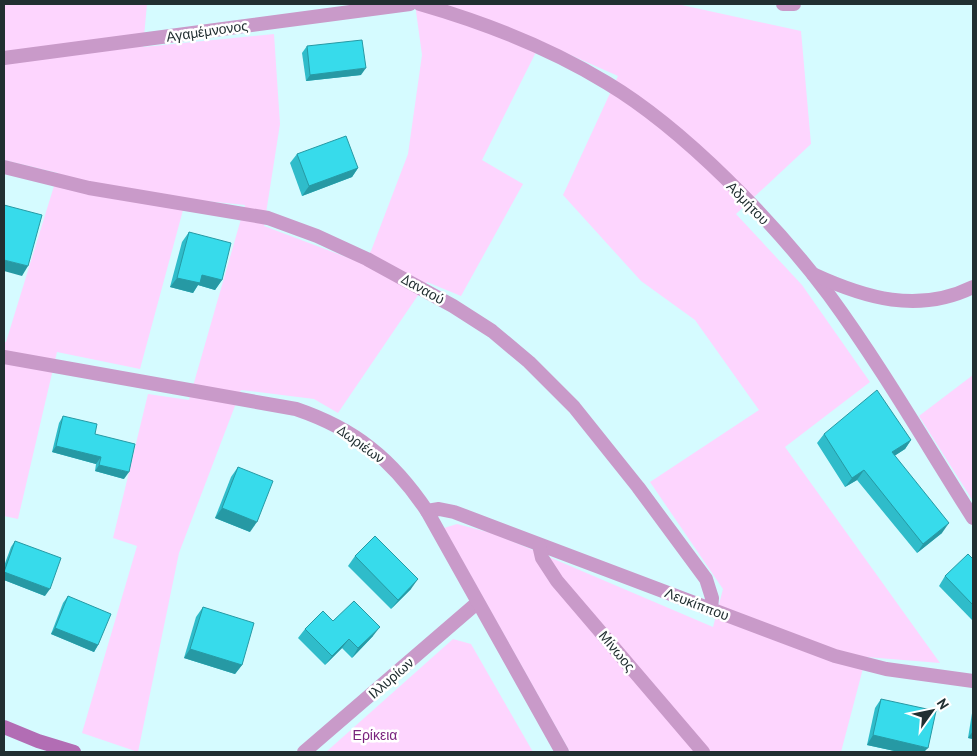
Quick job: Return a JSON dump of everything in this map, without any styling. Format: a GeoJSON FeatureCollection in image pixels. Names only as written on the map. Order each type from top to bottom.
{"type":"FeatureCollection","features":[{"type":"Feature","properties":{"kind":"main road"},"geometry":{"type":"LineString","coordinates":[[4,726],[39,747],[74,752]]}},
{"type":"Feature","properties":{"kind":"street","name":"Αγαμέμνονος"},"geometry":{"type":"LineString","coordinates":[[4,58],[410,4]]}},
{"type":"Feature","properties":{"kind":"street","name":"Αδμήτου"},"geometry":{"type":"LineString","coordinates":[[420,4],[504,30],[582,68],[626,95],[709,164],[777,234],[810,272],[846,321],[973,518]]}},
{"type":"Feature","properties":{"kind":"street"},"geometry":{"type":"LineString","coordinates":[[783,4],[794,4]]}},
{"type":"Feature","properties":{"kind":"street","name":"Δαναού"},"geometry":{"type":"LineString","coordinates":[[4,167],[88,188],[256,215],[277,221],[367,259],[453,306],[492,331],[529,362],[574,407],[633,480],[706,579],[712,598],[711,609]]}},
{"type":"Feature","properties":{"kind":"street"},"geometry":{"type":"LineString","coordinates":[[810,272],[847,289],[887,300],[925,300],[957,294],[973,288]]}},
{"type":"Feature","properties":{"kind":"street","name":"Δωριέων"},"geometry":{"type":"LineString","coordinates":[[4,357],[276,404],[315,416],[349,432],[376,451],[403,478],[426,510],[562,752]]}},
{"type":"Feature","properties":{"kind":"street","name":"Λευκίππου"},"geometry":{"type":"LineString","coordinates":[[426,510],[439,509],[454,512],[852,662],[973,681]]}},
{"type":"Feature","properties":{"kind":"street","name":"Μίνωος"},"geometry":{"type":"LineString","coordinates":[[539,545],[542,558],[557,581],[703,752]]}},
{"type":"Feature","properties":{"kind":"street","name":"Ιλλυρίων"},"geometry":{"type":"LineString","coordinates":[[304,752],[477,603]]}},
{"type":"Feature","properties":{"kind":"green space"},"geometry":{"type":"Polygon","coordinates":[[[4,4],[147,4],[143,47],[274,34],[280,124],[264,226],[362,263],[371,251],[408,154],[422,55],[415,4],[677,4],[801,31],[811,144],[736,214],[802,285],[870,382],[785,447],[940,663],[866,657],[841,752],[570,752],[444,528],[457,524],[495,534],[713,627],[723,589],[650,482],[759,410],[695,320],[641,281],[563,195],[618,76],[541,42],[482,160],[523,184],[461,296],[427,282],[338,413],[314,399],[241,390],[179,553],[138,752],[82,733],[137,546],[113,538],[148,394],[189,400],[245,205],[186,199],[140,369],[57,352],[18,519],[4,516],[4,342],[6,342],[58,173],[4,160],[4,4]]]}},
{"type":"Feature","properties":{"kind":"green space"},"geometry":{"type":"Polygon","coordinates":[[[973,375],[973,501],[919,416],[973,375]]]}},
{"type":"Feature","properties":{"kind":"green space","name":"Ερίκεια"},"geometry":{"type":"Polygon","coordinates":[[[453,639],[471,644],[533,752],[326,752],[453,639]]]}},
{"type":"Feature","properties":{"kind":"building"},"geometry":{"type":"Polygon","coordinates":[[[362,40],[366,68],[310,75],[307,46],[362,40]]]}},
{"type":"Feature","properties":{"kind":"building"},"geometry":{"type":"Polygon","coordinates":[[[346,136],[358,168],[309,186],[297,154],[346,136]]]}},
{"type":"Feature","properties":{"kind":"building"},"geometry":{"type":"Polygon","coordinates":[[[4,205],[42,215],[28,266],[4,260],[4,205]]]}},
{"type":"Feature","properties":{"kind":"building"},"geometry":{"type":"Polygon","coordinates":[[[189,232],[231,243],[222,280],[202,275],[200,283],[177,278],[189,232]]]}},
{"type":"Feature","properties":{"kind":"building"},"geometry":{"type":"Polygon","coordinates":[[[877,390],[911,440],[892,452],[949,523],[923,544],[864,470],[852,478],[824,434],[877,390]]]}},
{"type":"Feature","properties":{"kind":"building"},"geometry":{"type":"Polygon","coordinates":[[[63,416],[97,424],[95,434],[135,444],[129,472],[99,465],[101,457],[56,446],[63,416]]]}},
{"type":"Feature","properties":{"kind":"building"},"geometry":{"type":"Polygon","coordinates":[[[238,467],[273,481],[257,522],[222,508],[238,467]]]}},
{"type":"Feature","properties":{"kind":"building"},"geometry":{"type":"Polygon","coordinates":[[[375,536],[418,579],[398,600],[355,556],[375,536]]]}},
{"type":"Feature","properties":{"kind":"building"},"geometry":{"type":"Polygon","coordinates":[[[15,541],[61,558],[50,589],[4,572],[15,541]]]}},
{"type":"Feature","properties":{"kind":"building"},"geometry":{"type":"Polygon","coordinates":[[[968,554],[973,559],[973,605],[945,576],[968,554]]]}},
{"type":"Feature","properties":{"kind":"building"},"geometry":{"type":"Polygon","coordinates":[[[68,596],[111,614],[98,645],[55,628],[68,596]]]}},
{"type":"Feature","properties":{"kind":"building"},"geometry":{"type":"Polygon","coordinates":[[[354,601],[380,627],[358,648],[349,639],[332,656],[305,629],[323,611],[333,621],[354,601]]]}},
{"type":"Feature","properties":{"kind":"building"},"geometry":{"type":"Polygon","coordinates":[[[203,607],[254,623],[242,665],[190,649],[203,607]]]}},
{"type":"Feature","properties":{"kind":"building"},"geometry":{"type":"Polygon","coordinates":[[[881,699],[936,711],[928,748],[873,735],[881,699]]]}}]}
